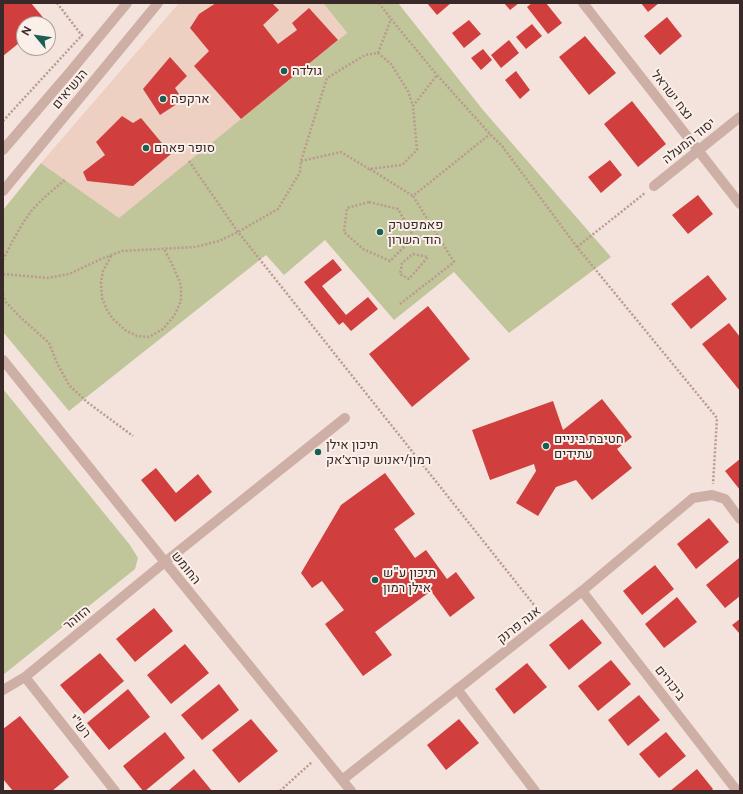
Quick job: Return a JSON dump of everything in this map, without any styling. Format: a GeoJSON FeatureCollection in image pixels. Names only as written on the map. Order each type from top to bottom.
{"type":"FeatureCollection","features":[{"type":"Feature","properties":{"kind":"street","name":"הנשיאים"},"geometry":{"type":"LineString","coordinates":[[3,150],[127,3]]}},
{"type":"Feature","properties":{"kind":"street","name":"הנשיאים"},"geometry":{"type":"LineString","coordinates":[[3,191],[158,3]]}},
{"type":"Feature","properties":{"kind":"street","name":"נצח ישראל"},"geometry":{"type":"LineString","coordinates":[[583,3],[740,204]]}},
{"type":"Feature","properties":{"kind":"street","name":"יסוד המעלה"},"geometry":{"type":"LineString","coordinates":[[654,186],[740,117]]}},
{"type":"Feature","properties":{"kind":"street","name":"החומש"},"geometry":{"type":"LineString","coordinates":[[3,360],[351,791]]}},
{"type":"Feature","properties":{"kind":"street","name":"הזוהר"},"geometry":{"type":"LineString","coordinates":[[3,690],[25,677],[165,562],[345,418]]}},
{"type":"Feature","properties":{"kind":"street","name":"אנה פרנק"},"geometry":{"type":"LineString","coordinates":[[342,780],[546,620],[694,498],[712,495]]}},
{"type":"Feature","properties":{"kind":"street"},"geometry":{"type":"LineString","coordinates":[[712,495],[725,500],[740,519]]}},
{"type":"Feature","properties":{"kind":"street","name":"ביכורים"},"geometry":{"type":"LineString","coordinates":[[582,591],[739,791]]}},
{"type":"Feature","properties":{"kind":"street","name":"רש\"י"},"geometry":{"type":"LineString","coordinates":[[25,677],[115,791]]}},
{"type":"Feature","properties":{"kind":"street"},"geometry":{"type":"LineString","coordinates":[[458,689],[535,791]]}},
{"type":"Feature","properties":{"kind":"path"},"geometry":{"type":"LineString","coordinates":[[56,3],[91,47]]}},
{"type":"Feature","properties":{"kind":"path"},"geometry":{"type":"LineString","coordinates":[[380,3],[391,19],[437,74],[502,146],[577,247],[717,418],[712,495]]}},
{"type":"Feature","properties":{"kind":"path"},"geometry":{"type":"LineString","coordinates":[[378,53],[391,19]]}},
{"type":"Feature","properties":{"kind":"path"},"geometry":{"type":"LineString","coordinates":[[3,121],[87,30]]}},
{"type":"Feature","properties":{"kind":"path"},"geometry":{"type":"LineString","coordinates":[[3,274],[48,278],[69,274],[101,259],[122,252],[207,244],[219,241],[238,232],[278,209],[300,172],[301,161],[327,78],[365,55],[378,53],[391,64],[408,91],[413,106],[417,150],[402,165],[369,169]]}},
{"type":"Feature","properties":{"kind":"path"},"geometry":{"type":"LineString","coordinates":[[413,106],[437,74]]}},
{"type":"Feature","properties":{"kind":"path"},"geometry":{"type":"LineString","coordinates":[[413,196],[490,134]]}},
{"type":"Feature","properties":{"kind":"path"},"geometry":{"type":"LineString","coordinates":[[301,161],[341,152],[413,196],[454,262],[400,304]]}},
{"type":"Feature","properties":{"kind":"path"},"geometry":{"type":"LineString","coordinates":[[189,161],[238,232],[546,620]]}},
{"type":"Feature","properties":{"kind":"path"},"geometry":{"type":"LineString","coordinates":[[3,260],[11,243],[30,213],[51,191],[65,180]]}},
{"type":"Feature","properties":{"kind":"path"},"geometry":{"type":"LineString","coordinates":[[577,247],[654,186]]}},
{"type":"Feature","properties":{"kind":"path"},"geometry":{"type":"LineString","coordinates":[[369,202],[398,209],[414,237],[390,261],[363,249],[344,232],[347,208],[369,202]]}},
{"type":"Feature","properties":{"kind":"path"},"geometry":{"type":"LineString","coordinates":[[112,255],[103,271],[101,282],[102,298],[107,310],[113,319],[125,330],[136,336],[149,336],[163,328],[174,316],[181,301],[181,285],[164,249]]}},
{"type":"Feature","properties":{"kind":"path"},"geometry":{"type":"LineString","coordinates":[[414,254],[428,257],[409,280],[400,274],[402,263],[414,254]]}},
{"type":"Feature","properties":{"kind":"path"},"geometry":{"type":"LineString","coordinates":[[3,294],[5,301],[48,343],[69,385],[87,402],[133,436]]}},
{"type":"Feature","properties":{"kind":"path"},"geometry":{"type":"LineString","coordinates":[[280,791],[321,754]]}},
{"type":"Feature","properties":{"kind":"green space"},"geometry":{"type":"Polygon","coordinates":[[[323,3],[398,3],[483,110],[611,257],[509,333],[454,272],[394,320],[325,240],[284,275],[266,255],[69,411],[3,332],[3,210],[41,163],[119,217],[347,33],[323,3]]]}},
{"type":"Feature","properties":{"kind":"green space"},"geometry":{"type":"Polygon","coordinates":[[[3,389],[130,545],[138,558],[135,569],[3,675],[3,389]]]}},
{"type":"Feature","properties":{"kind":"shaded area"},"geometry":{"type":"Polygon","coordinates":[[[179,3],[323,3],[347,33],[119,218],[41,163],[179,3]]]}},
{"type":"Feature","properties":{"kind":"building"},"geometry":{"type":"Polygon","coordinates":[[[3,3],[31,3],[42,16],[16,16],[16,45],[3,56],[3,3]]]}},
{"type":"Feature","properties":{"kind":"building"},"geometry":{"type":"Polygon","coordinates":[[[216,3],[272,3],[279,10],[263,25],[278,44],[297,30],[292,23],[309,8],[338,40],[241,119],[194,66],[209,51],[190,28],[199,14],[216,3]]]}},
{"type":"Feature","properties":{"kind":"building"},"geometry":{"type":"Polygon","coordinates":[[[427,3],[451,3],[437,15],[427,3]]]}},
{"type":"Feature","properties":{"kind":"building"},"geometry":{"type":"Polygon","coordinates":[[[504,3],[519,3],[510,10],[504,3]]]}},
{"type":"Feature","properties":{"kind":"building"},"geometry":{"type":"Polygon","coordinates":[[[532,3],[546,3],[562,23],[548,34],[527,7],[532,3]]]}},
{"type":"Feature","properties":{"kind":"building"},"geometry":{"type":"Polygon","coordinates":[[[641,3],[659,3],[648,12],[641,3]]]}},
{"type":"Feature","properties":{"kind":"building"},"geometry":{"type":"Polygon","coordinates":[[[667,17],[682,36],[660,55],[644,36],[667,17]]]}},
{"type":"Feature","properties":{"kind":"building"},"geometry":{"type":"Polygon","coordinates":[[[469,20],[481,34],[464,48],[452,33],[469,20]]]}},
{"type":"Feature","properties":{"kind":"building"},"geometry":{"type":"Polygon","coordinates":[[[532,24],[542,36],[526,49],[516,37],[532,24]]]}},
{"type":"Feature","properties":{"kind":"building"},"geometry":{"type":"Polygon","coordinates":[[[585,36],[616,73],[589,95],[559,57],[585,36]]]}},
{"type":"Feature","properties":{"kind":"building"},"geometry":{"type":"Polygon","coordinates":[[[509,40],[519,53],[501,68],[491,55],[509,40]]]}},
{"type":"Feature","properties":{"kind":"building"},"geometry":{"type":"Polygon","coordinates":[[[483,49],[492,60],[481,70],[471,58],[483,49]]]}},
{"type":"Feature","properties":{"kind":"building"},"geometry":{"type":"Polygon","coordinates":[[[170,57],[187,76],[175,88],[183,100],[160,115],[143,89],[170,57]]]}},
{"type":"Feature","properties":{"kind":"building"},"geometry":{"type":"Polygon","coordinates":[[[516,71],[530,90],[520,99],[505,80],[516,71]]]}},
{"type":"Feature","properties":{"kind":"building"},"geometry":{"type":"Polygon","coordinates":[[[632,101],[666,144],[638,167],[604,124],[632,101]]]}},
{"type":"Feature","properties":{"kind":"building"},"geometry":{"type":"Polygon","coordinates":[[[122,116],[133,123],[141,118],[171,154],[133,186],[87,181],[83,172],[105,155],[96,142],[122,116]]]}},
{"type":"Feature","properties":{"kind":"building"},"geometry":{"type":"Polygon","coordinates":[[[610,160],[622,175],[601,193],[588,177],[610,160]]]}},
{"type":"Feature","properties":{"kind":"building"},"geometry":{"type":"Polygon","coordinates":[[[698,195],[713,214],[688,234],[672,215],[698,195]]]}},
{"type":"Feature","properties":{"kind":"building"},"geometry":{"type":"Polygon","coordinates":[[[333,259],[342,270],[322,286],[346,315],[368,297],[378,309],[351,331],[343,322],[339,325],[304,282],[333,259]]]}},
{"type":"Feature","properties":{"kind":"building"},"geometry":{"type":"Polygon","coordinates":[[[708,275],[727,299],[691,329],[671,304],[708,275]]]}},
{"type":"Feature","properties":{"kind":"building"},"geometry":{"type":"Polygon","coordinates":[[[428,306],[470,359],[412,407],[369,354],[428,306]]]}},
{"type":"Feature","properties":{"kind":"building"},"geometry":{"type":"Polygon","coordinates":[[[729,323],[740,337],[740,391],[702,344],[729,323]]]}},
{"type":"Feature","properties":{"kind":"building"},"geometry":{"type":"Polygon","coordinates":[[[602,399],[632,437],[617,449],[632,468],[592,500],[576,480],[556,487],[538,516],[516,503],[536,471],[534,464],[490,480],[472,430],[553,401],[563,430],[602,399]]]}},
{"type":"Feature","properties":{"kind":"building"},"geometry":{"type":"Polygon","coordinates":[[[740,459],[740,490],[725,471],[740,459]]]}},
{"type":"Feature","properties":{"kind":"building"},"geometry":{"type":"Polygon","coordinates":[[[156,468],[176,493],[198,474],[212,492],[175,522],[141,480],[156,468]]]}},
{"type":"Feature","properties":{"kind":"building"},"geometry":{"type":"Polygon","coordinates":[[[385,473],[415,514],[394,529],[415,558],[426,550],[447,579],[456,572],[475,598],[450,617],[431,591],[375,632],[392,655],[363,676],[325,624],[344,610],[322,581],[312,588],[301,573],[341,505],[385,473]]]}},
{"type":"Feature","properties":{"kind":"building"},"geometry":{"type":"Polygon","coordinates":[[[709,518],[729,542],[696,569],[677,544],[709,518]]]}},
{"type":"Feature","properties":{"kind":"building"},"geometry":{"type":"Polygon","coordinates":[[[739,558],[740,596],[725,608],[706,585],[739,558]]]}},
{"type":"Feature","properties":{"kind":"building"},"geometry":{"type":"Polygon","coordinates":[[[655,565],[674,589],[642,615],[623,591],[655,565]]]}},
{"type":"Feature","properties":{"kind":"building"},"geometry":{"type":"Polygon","coordinates":[[[677,597],[697,622],[664,648],[645,624],[677,597]]]}},
{"type":"Feature","properties":{"kind":"building"},"geometry":{"type":"Polygon","coordinates":[[[154,608],[173,631],[135,662],[116,639],[154,608]]]}},
{"type":"Feature","properties":{"kind":"building"},"geometry":{"type":"Polygon","coordinates":[[[582,619],[602,643],[569,670],[549,645],[582,619]]]}},
{"type":"Feature","properties":{"kind":"building"},"geometry":{"type":"Polygon","coordinates":[[[740,619],[740,634],[732,625],[740,619]]]}},
{"type":"Feature","properties":{"kind":"building"},"geometry":{"type":"Polygon","coordinates":[[[185,644],[209,673],[171,704],[147,675],[185,644]]]}},
{"type":"Feature","properties":{"kind":"building"},"geometry":{"type":"Polygon","coordinates":[[[100,653],[124,681],[84,714],[60,685],[100,653]]]}},
{"type":"Feature","properties":{"kind":"building"},"geometry":{"type":"Polygon","coordinates":[[[611,660],[631,684],[598,711],[578,686],[611,660]]]}},
{"type":"Feature","properties":{"kind":"building"},"geometry":{"type":"Polygon","coordinates":[[[527,663],[547,687],[514,714],[495,689],[527,663]]]}},
{"type":"Feature","properties":{"kind":"building"},"geometry":{"type":"Polygon","coordinates":[[[219,684],[239,710],[202,740],[181,715],[219,684]]]}},
{"type":"Feature","properties":{"kind":"building"},"geometry":{"type":"Polygon","coordinates":[[[128,689],[150,717],[109,750],[87,723],[128,689]]]}},
{"type":"Feature","properties":{"kind":"building"},"geometry":{"type":"Polygon","coordinates":[[[639,695],[660,720],[628,746],[608,720],[639,695]]]}},
{"type":"Feature","properties":{"kind":"building"},"geometry":{"type":"Polygon","coordinates":[[[20,716],[69,777],[52,791],[13,791],[3,779],[3,729],[20,716]]]}},
{"type":"Feature","properties":{"kind":"building"},"geometry":{"type":"Polygon","coordinates":[[[251,719],[278,751],[239,783],[212,750],[251,719]]]}},
{"type":"Feature","properties":{"kind":"building"},"geometry":{"type":"Polygon","coordinates":[[[459,719],[479,743],[446,770],[427,745],[459,719]]]}},
{"type":"Feature","properties":{"kind":"building"},"geometry":{"type":"Polygon","coordinates":[[[165,732],[185,758],[145,791],[143,791],[123,766],[165,732]]]}},
{"type":"Feature","properties":{"kind":"building"},"geometry":{"type":"Polygon","coordinates":[[[666,732],[686,756],[659,778],[639,754],[666,732]]]}},
{"type":"Feature","properties":{"kind":"building"},"geometry":{"type":"Polygon","coordinates":[[[194,769],[212,791],[168,791],[194,769]]]}},
{"type":"Feature","properties":{"kind":"building"},"geometry":{"type":"Polygon","coordinates":[[[697,769],[713,789],[711,791],[670,791],[697,769]]]}},
{"type":"Feature","properties":{"kind":"place","name":"גולדה"},"geometry":{"type":"Point","coordinates":[284,71]}},
{"type":"Feature","properties":{"kind":"place","name":"ארקפה"},"geometry":{"type":"Point","coordinates":[163,99]}},
{"type":"Feature","properties":{"kind":"place","name":"סופר פארם"},"geometry":{"type":"Point","coordinates":[146,148]}},
{"type":"Feature","properties":{"kind":"place","name":"פאמפטרק הוד השרון"},"geometry":{"type":"Point","coordinates":[380,232]}},
{"type":"Feature","properties":{"kind":"place","name":"חטיבת ביניים עתידים"},"geometry":{"type":"Point","coordinates":[546,446]}},
{"type":"Feature","properties":{"kind":"place","name":"תיכון אילן רמון/יאנוש קורצ׳אק"},"geometry":{"type":"Point","coordinates":[318,452]}},
{"type":"Feature","properties":{"kind":"place","name":"תיכון ע\"ש אילן רמון"},"geometry":{"type":"Point","coordinates":[375,580]}}]}
